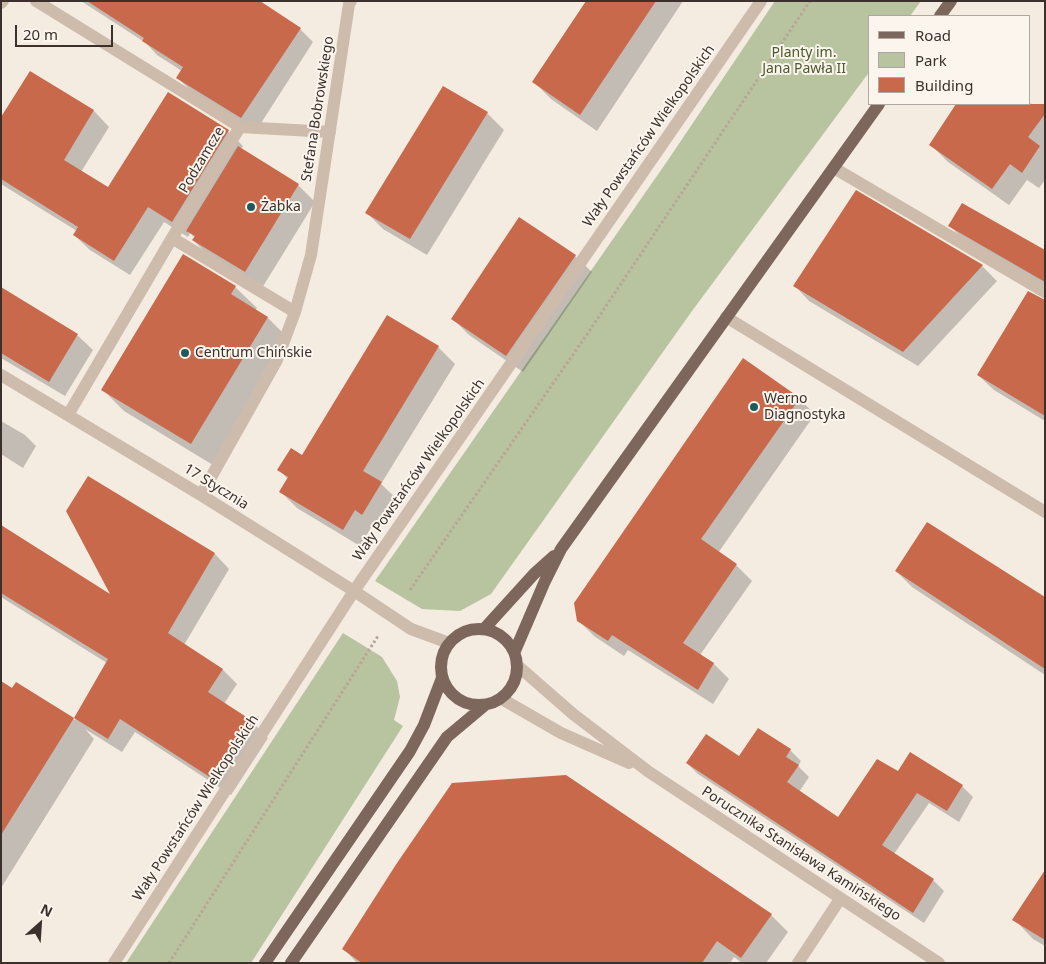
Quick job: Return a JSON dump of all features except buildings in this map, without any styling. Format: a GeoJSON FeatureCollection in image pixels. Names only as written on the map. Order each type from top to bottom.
{"type":"FeatureCollection","features":[{"type":"Feature","properties":{"kind":"main road"},"geometry":{"type":"LineString","coordinates":[[941,15],[951,1]]}},
{"type":"Feature","properties":{"kind":"main road"},"geometry":{"type":"LineString","coordinates":[[515,652],[545,581],[561,549],[878,105]]}},
{"type":"Feature","properties":{"kind":"main road"},"geometry":{"type":"LineString","coordinates":[[484,629],[534,574],[561,549]]}},
{"type":"Feature","properties":{"kind":"main road"},"geometry":{"type":"LineString","coordinates":[[291,963],[447,737],[484,706],[502,699],[511,690],[518,666],[515,652],[507,641],[496,633],[484,629],[471,629],[458,635],[449,643],[443,654],[442,678],[454,696],[463,702],[473,706],[484,706]]}},
{"type":"Feature","properties":{"kind":"main road"},"geometry":{"type":"LineString","coordinates":[[265,963],[410,752],[424,725],[442,678]]}},
{"type":"Feature","properties":{"kind":"street","name":"Podzamcze"},"geometry":{"type":"LineString","coordinates":[[36,1],[240,127],[68,415]]}},
{"type":"Feature","properties":{"kind":"street","name":"Stefana Bobrowskiego"},"geometry":{"type":"LineString","coordinates":[[201,495],[276,360],[295,312],[311,255],[349,4],[351,1]]}},
{"type":"Feature","properties":{"kind":"street","name":"Wały Powstańców Wielkopolskich"},"geometry":{"type":"LineString","coordinates":[[114,963],[354,591],[761,1]]}},
{"type":"Feature","properties":{"kind":"street"},"geometry":{"type":"LineString","coordinates":[[240,127],[330,132]]}},
{"type":"Feature","properties":{"kind":"street"},"geometry":{"type":"LineString","coordinates":[[834,168],[1045,292]]}},
{"type":"Feature","properties":{"kind":"street"},"geometry":{"type":"LineString","coordinates":[[172,238],[295,312]]}},
{"type":"Feature","properties":{"kind":"street"},"geometry":{"type":"LineString","coordinates":[[726,317],[1045,512]]}},
{"type":"Feature","properties":{"kind":"street","name":"17 Stycznia"},"geometry":{"type":"LineString","coordinates":[[1,375],[201,495],[354,591],[411,630],[449,643]]}},
{"type":"Feature","properties":{"kind":"street"},"geometry":{"type":"LineString","coordinates":[[518,666],[573,714],[647,770]]}},
{"type":"Feature","properties":{"kind":"street"},"geometry":{"type":"LineString","coordinates":[[502,699],[561,733],[647,770]]}},
{"type":"Feature","properties":{"kind":"street","name":"Porucznika Stanisława Kamińskiego"},"geometry":{"type":"LineString","coordinates":[[647,770],[939,963]]}},
{"type":"Feature","properties":{"kind":"street"},"geometry":{"type":"LineString","coordinates":[[798,963],[840,899]]}},
{"type":"Feature","properties":{"kind":"path"},"geometry":{"type":"LineString","coordinates":[[410,590],[590,330],[810,1]]}},
{"type":"Feature","properties":{"kind":"path"},"geometry":{"type":"LineString","coordinates":[[169,963],[378,636]]}},
{"type":"Feature","properties":{"kind":"green space","name":"Planty im. Jana Pawła II"},"geometry":{"type":"Polygon","coordinates":[[[775,1],[921,1],[911,15],[868,15],[868,74],[692,311],[491,594],[460,611],[422,609],[375,581],[668,160],[775,1]]]}},
{"type":"Feature","properties":{"kind":"green space"},"geometry":{"type":"Polygon","coordinates":[[[343,633],[382,657],[397,681],[400,697],[394,720],[403,726],[251,963],[126,963],[343,633]]]}},
{"type":"Feature","properties":{"kind":"place","name":"Żabka"},"geometry":{"type":"Point","coordinates":[251,207]}},
{"type":"Feature","properties":{"kind":"place","name":"Centrum Chińskie"},"geometry":{"type":"Point","coordinates":[185,353]}},
{"type":"Feature","properties":{"kind":"place","name":"Werno Diagnostyka"},"geometry":{"type":"Point","coordinates":[754,407]}}]}
